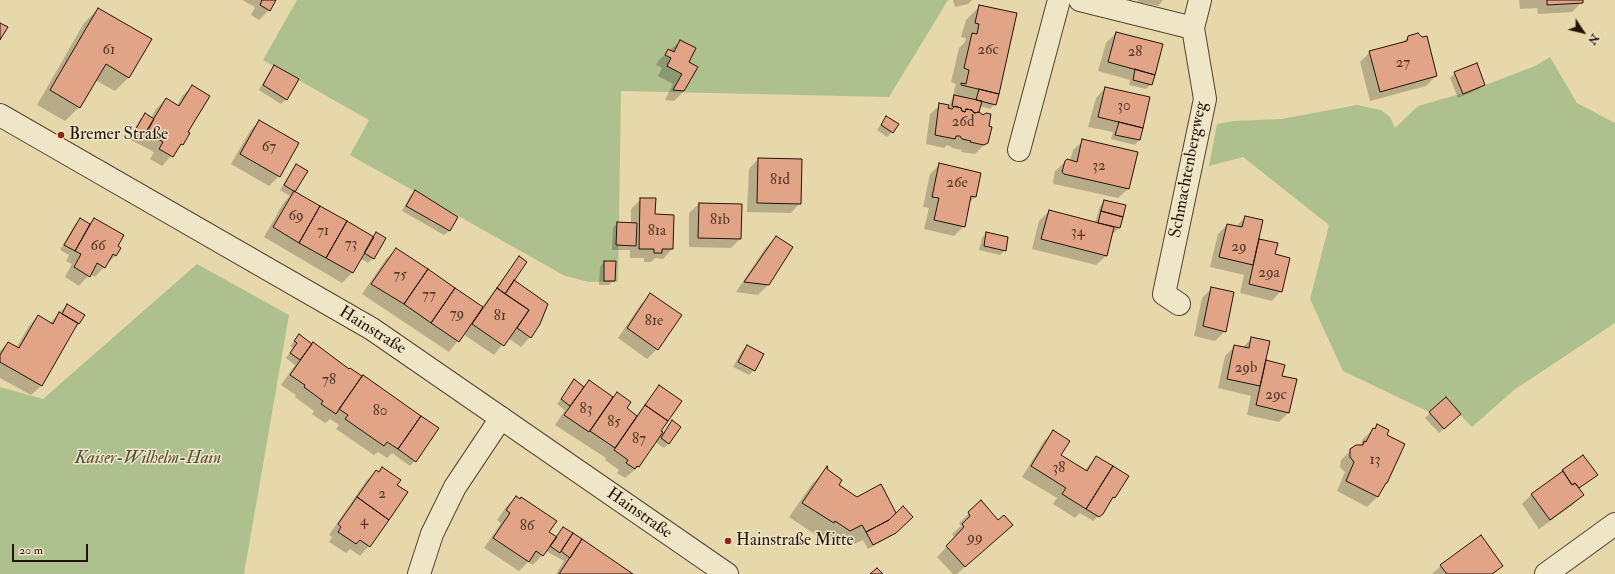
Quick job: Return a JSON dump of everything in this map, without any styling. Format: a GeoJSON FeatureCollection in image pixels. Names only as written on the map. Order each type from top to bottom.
{"type":"FeatureCollection","features":[{"type":"Feature","properties":{"kind":"street"},"geometry":{"type":"LineString","coordinates":[[1019,150],[1059,0]]}},
{"type":"Feature","properties":{"kind":"street"},"geometry":{"type":"LineString","coordinates":[[1080,0],[1193,28]]}},
{"type":"Feature","properties":{"kind":"street","name":"Schmachtenbergweg"},"geometry":{"type":"LineString","coordinates":[[1179,304],[1164,294],[1205,99],[1193,28],[1200,0]]}},
{"type":"Feature","properties":{"kind":"street","name":"Hainstraße"},"geometry":{"type":"LineString","coordinates":[[0,115],[372,329],[727,574]]}},
{"type":"Feature","properties":{"kind":"street"},"geometry":{"type":"LineString","coordinates":[[419,574],[432,534],[455,487],[501,418]]}},
{"type":"Feature","properties":{"kind":"street"},"geometry":{"type":"LineString","coordinates":[[1546,574],[1615,524]]}},
{"type":"Feature","properties":{"kind":"green space"},"geometry":{"type":"Polygon","coordinates":[[[297,0],[948,0],[889,97],[621,91],[618,282],[589,282],[565,276],[350,155],[369,120],[263,60],[297,0]]]}},
{"type":"Feature","properties":{"kind":"green space"},"geometry":{"type":"Polygon","coordinates":[[[1550,57],[1577,103],[1615,123],[1615,323],[1514,390],[1472,427],[1445,399],[1429,412],[1343,371],[1310,299],[1329,225],[1243,157],[1209,166],[1217,124],[1233,121],[1282,119],[1357,105],[1381,110],[1390,117],[1395,128],[1418,106],[1467,92],[1535,66],[1550,57]]]}},
{"type":"Feature","properties":{"kind":"green space","name":"Kaiser-Wilhelm-Hain"},"geometry":{"type":"Polygon","coordinates":[[[197,264],[289,315],[244,574],[0,574],[0,387],[43,399],[197,264]]]}},
{"type":"Feature","properties":{"kind":"building"},"geometry":{"type":"Polygon","coordinates":[[[262,0],[276,0],[270,11],[260,5],[262,0]]]}},
{"type":"Feature","properties":{"kind":"building"},"geometry":{"type":"Polygon","coordinates":[[[1547,0],[1583,0],[1583,3],[1547,5],[1547,0]]]}},
{"type":"Feature","properties":{"kind":"building"},"geometry":{"type":"Polygon","coordinates":[[[979,5],[1017,13],[999,94],[961,85],[961,83],[966,84],[969,70],[964,68],[972,33],[977,34],[979,24],[975,23],[979,5]]]}},
{"type":"Feature","properties":{"kind":"building"},"geometry":{"type":"Polygon","coordinates":[[[98,8],[152,39],[129,78],[106,64],[80,108],[50,90],[98,8]]]}},
{"type":"Feature","properties":{"kind":"building"},"geometry":{"type":"Polygon","coordinates":[[[0,23],[8,27],[0,40],[0,23]]]}},
{"type":"Feature","properties":{"kind":"building"},"geometry":{"type":"Polygon","coordinates":[[[1116,32],[1163,44],[1155,75],[1108,62],[1116,32]]]}},
{"type":"Feature","properties":{"kind":"building"},"geometry":{"type":"Polygon","coordinates":[[[1418,33],[1422,37],[1427,36],[1437,76],[1380,92],[1369,51],[1407,41],[1408,36],[1418,33]]]}},
{"type":"Feature","properties":{"kind":"building"},"geometry":{"type":"Polygon","coordinates":[[[680,40],[696,48],[689,62],[698,67],[684,91],[673,90],[682,74],[667,66],[671,58],[665,55],[668,49],[674,52],[680,40]]]}},
{"type":"Feature","properties":{"kind":"building"},"geometry":{"type":"Polygon","coordinates":[[[1477,63],[1485,85],[1463,94],[1454,72],[1477,63]]]}},
{"type":"Feature","properties":{"kind":"building"},"geometry":{"type":"Polygon","coordinates":[[[274,65],[299,79],[287,100],[263,85],[274,65]]]}},
{"type":"Feature","properties":{"kind":"building"},"geometry":{"type":"Polygon","coordinates":[[[1135,69],[1155,75],[1152,85],[1133,80],[1135,69]]]}},
{"type":"Feature","properties":{"kind":"building"},"geometry":{"type":"Polygon","coordinates":[[[192,85],[210,96],[188,132],[190,133],[183,145],[181,144],[173,157],[159,149],[163,142],[146,132],[166,98],[179,106],[192,85]]]}},
{"type":"Feature","properties":{"kind":"building"},"geometry":{"type":"Polygon","coordinates":[[[1105,87],[1150,97],[1143,128],[1098,117],[1105,87]]]}},
{"type":"Feature","properties":{"kind":"building"},"geometry":{"type":"Polygon","coordinates":[[[979,89],[999,94],[996,105],[976,100],[979,89]]]}},
{"type":"Feature","properties":{"kind":"building"},"geometry":{"type":"Polygon","coordinates":[[[954,95],[982,101],[979,112],[974,113],[972,110],[966,109],[965,112],[962,111],[961,108],[952,106],[954,95]]]}},
{"type":"Feature","properties":{"kind":"building"},"geometry":{"type":"Polygon","coordinates":[[[939,103],[949,105],[948,108],[952,109],[955,106],[961,108],[962,111],[965,112],[966,109],[972,110],[974,113],[979,112],[983,115],[986,113],[991,114],[989,126],[992,127],[988,143],[984,145],[970,142],[971,141],[962,139],[960,136],[956,136],[955,139],[935,135],[939,103]]]}},
{"type":"Feature","properties":{"kind":"building"},"geometry":{"type":"Polygon","coordinates":[[[145,113],[154,119],[143,140],[133,134],[145,113]]]}},
{"type":"Feature","properties":{"kind":"building"},"geometry":{"type":"Polygon","coordinates":[[[886,116],[899,124],[893,133],[881,125],[886,116]]]}},
{"type":"Feature","properties":{"kind":"building"},"geometry":{"type":"Polygon","coordinates":[[[259,120],[299,143],[280,177],[240,154],[259,120]]]}},
{"type":"Feature","properties":{"kind":"building"},"geometry":{"type":"Polygon","coordinates":[[[1119,122],[1143,128],[1140,140],[1115,135],[1119,122]]]}},
{"type":"Feature","properties":{"kind":"building"},"geometry":{"type":"Polygon","coordinates":[[[1082,139],[1138,152],[1129,189],[1064,174],[1062,172],[1067,159],[1077,162],[1082,139]]]}},
{"type":"Feature","properties":{"kind":"building"},"geometry":{"type":"Polygon","coordinates":[[[758,158],[802,159],[801,204],[757,203],[758,158]]]}},
{"type":"Feature","properties":{"kind":"building"},"geometry":{"type":"Polygon","coordinates":[[[939,163],[981,173],[976,197],[971,196],[965,227],[934,220],[939,198],[932,197],[939,163]]]}},
{"type":"Feature","properties":{"kind":"building"},"geometry":{"type":"Polygon","coordinates":[[[296,164],[308,171],[295,192],[284,185],[296,164]]]}},
{"type":"Feature","properties":{"kind":"building"},"geometry":{"type":"Polygon","coordinates":[[[415,190],[458,217],[450,231],[406,206],[415,190]]]}},
{"type":"Feature","properties":{"kind":"building"},"geometry":{"type":"Polygon","coordinates":[[[294,191],[320,206],[299,243],[273,227],[294,191]]]}},
{"type":"Feature","properties":{"kind":"building"},"geometry":{"type":"Polygon","coordinates":[[[640,198],[656,198],[655,214],[674,215],[673,249],[662,249],[662,253],[654,253],[654,249],[639,249],[640,198]]]}},
{"type":"Feature","properties":{"kind":"building"},"geometry":{"type":"Polygon","coordinates":[[[1104,200],[1126,205],[1123,217],[1101,211],[1104,200]]]}},
{"type":"Feature","properties":{"kind":"building"},"geometry":{"type":"Polygon","coordinates":[[[699,203],[742,204],[741,239],[698,238],[699,203]]]}},
{"type":"Feature","properties":{"kind":"building"},"geometry":{"type":"Polygon","coordinates":[[[320,206],[347,221],[326,258],[299,243],[320,206]]]}},
{"type":"Feature","properties":{"kind":"building"},"geometry":{"type":"Polygon","coordinates":[[[1049,210],[1114,227],[1107,256],[1041,239],[1049,210]]]}},
{"type":"Feature","properties":{"kind":"building"},"geometry":{"type":"Polygon","coordinates":[[[1101,211],[1123,217],[1120,228],[1098,223],[1101,211]]]}},
{"type":"Feature","properties":{"kind":"building"},"geometry":{"type":"Polygon","coordinates":[[[1245,216],[1263,220],[1253,265],[1219,257],[1227,224],[1242,227],[1245,216]]]}},
{"type":"Feature","properties":{"kind":"building"},"geometry":{"type":"Polygon","coordinates":[[[80,218],[90,224],[75,251],[64,245],[80,218]]]}},
{"type":"Feature","properties":{"kind":"building"},"geometry":{"type":"Polygon","coordinates":[[[94,218],[124,235],[118,246],[121,248],[116,256],[113,254],[105,268],[97,263],[90,277],[74,267],[81,254],[75,251],[94,218]]]}},
{"type":"Feature","properties":{"kind":"building"},"geometry":{"type":"Polygon","coordinates":[[[347,221],[374,237],[353,273],[326,258],[347,221]]]}},
{"type":"Feature","properties":{"kind":"building"},"geometry":{"type":"Polygon","coordinates":[[[617,222],[637,223],[636,246],[616,245],[617,222]]]}},
{"type":"Feature","properties":{"kind":"building"},"geometry":{"type":"Polygon","coordinates":[[[376,232],[386,238],[374,259],[364,253],[376,232]]]}},
{"type":"Feature","properties":{"kind":"building"},"geometry":{"type":"Polygon","coordinates":[[[986,232],[1008,237],[1006,251],[984,246],[986,232]]]}},
{"type":"Feature","properties":{"kind":"building"},"geometry":{"type":"Polygon","coordinates":[[[776,236],[793,247],[769,285],[744,282],[776,236]]]}},
{"type":"Feature","properties":{"kind":"building"},"geometry":{"type":"Polygon","coordinates":[[[1259,239],[1278,243],[1275,254],[1290,258],[1282,292],[1249,284],[1259,239]]]}},
{"type":"Feature","properties":{"kind":"building"},"geometry":{"type":"Polygon","coordinates":[[[396,248],[428,269],[404,304],[371,284],[396,248]]]}},
{"type":"Feature","properties":{"kind":"building"},"geometry":{"type":"Polygon","coordinates":[[[519,256],[527,262],[505,294],[497,288],[519,256]]]}},
{"type":"Feature","properties":{"kind":"building"},"geometry":{"type":"Polygon","coordinates":[[[604,261],[616,261],[615,281],[604,281],[604,261]]]}},
{"type":"Feature","properties":{"kind":"building"},"geometry":{"type":"Polygon","coordinates":[[[428,269],[455,288],[431,323],[404,304],[428,269]]]}},
{"type":"Feature","properties":{"kind":"building"},"geometry":{"type":"Polygon","coordinates":[[[514,280],[548,304],[540,324],[531,338],[517,328],[529,310],[505,294],[514,280]]]}},
{"type":"Feature","properties":{"kind":"building"},"geometry":{"type":"Polygon","coordinates":[[[1211,287],[1234,292],[1226,332],[1203,326],[1211,287]]]}},
{"type":"Feature","properties":{"kind":"building"},"geometry":{"type":"Polygon","coordinates":[[[455,288],[483,307],[459,342],[431,323],[455,288]]]}},
{"type":"Feature","properties":{"kind":"building"},"geometry":{"type":"Polygon","coordinates":[[[497,288],[529,310],[504,346],[472,324],[497,288]]]}},
{"type":"Feature","properties":{"kind":"building"},"geometry":{"type":"Polygon","coordinates":[[[650,293],[682,315],[658,350],[627,328],[650,293]]]}},
{"type":"Feature","properties":{"kind":"building"},"geometry":{"type":"Polygon","coordinates":[[[67,304],[85,315],[79,324],[62,314],[67,304]]]}},
{"type":"Feature","properties":{"kind":"building"},"geometry":{"type":"Polygon","coordinates":[[[59,312],[78,323],[42,386],[0,362],[0,355],[8,342],[19,348],[38,315],[53,324],[59,312]]]}},
{"type":"Feature","properties":{"kind":"building"},"geometry":{"type":"Polygon","coordinates":[[[299,334],[312,344],[300,360],[290,353],[297,343],[294,341],[299,334]]]}},
{"type":"Feature","properties":{"kind":"building"},"geometry":{"type":"Polygon","coordinates":[[[1251,337],[1270,341],[1260,386],[1227,379],[1234,345],[1249,348],[1251,337]]]}},
{"type":"Feature","properties":{"kind":"building"},"geometry":{"type":"Polygon","coordinates":[[[313,342],[349,369],[350,368],[362,376],[336,414],[321,404],[323,401],[304,387],[305,385],[290,375],[313,342]]]}},
{"type":"Feature","properties":{"kind":"building"},"geometry":{"type":"Polygon","coordinates":[[[747,345],[764,354],[755,371],[738,362],[747,345]]]}},
{"type":"Feature","properties":{"kind":"building"},"geometry":{"type":"Polygon","coordinates":[[[1266,360],[1285,365],[1282,376],[1297,379],[1289,413],[1256,405],[1266,360]]]}},
{"type":"Feature","properties":{"kind":"building"},"geometry":{"type":"Polygon","coordinates":[[[363,375],[421,416],[398,449],[387,442],[384,446],[345,419],[348,415],[339,409],[363,375]]]}},
{"type":"Feature","properties":{"kind":"building"},"geometry":{"type":"Polygon","coordinates":[[[574,379],[584,387],[570,406],[561,399],[574,379]]]}},
{"type":"Feature","properties":{"kind":"building"},"geometry":{"type":"Polygon","coordinates":[[[589,380],[613,397],[589,432],[564,415],[589,380]]]}},
{"type":"Feature","properties":{"kind":"building"},"geometry":{"type":"Polygon","coordinates":[[[659,385],[682,401],[668,421],[645,405],[659,385]]]}},
{"type":"Feature","properties":{"kind":"building"},"geometry":{"type":"Polygon","coordinates":[[[617,392],[631,402],[627,408],[637,416],[615,448],[590,431],[617,392]]]}},
{"type":"Feature","properties":{"kind":"building"},"geometry":{"type":"Polygon","coordinates":[[[1446,397],[1461,414],[1444,429],[1429,412],[1446,397]]]}},
{"type":"Feature","properties":{"kind":"building"},"geometry":{"type":"Polygon","coordinates":[[[645,405],[668,421],[661,431],[663,432],[639,467],[637,466],[635,469],[626,463],[628,460],[614,450],[645,405]]]}},
{"type":"Feature","properties":{"kind":"building"},"geometry":{"type":"Polygon","coordinates":[[[421,416],[439,428],[416,462],[398,449],[421,416]]]}},
{"type":"Feature","properties":{"kind":"building"},"geometry":{"type":"Polygon","coordinates":[[[672,420],[681,427],[669,444],[661,438],[672,420]]]}},
{"type":"Feature","properties":{"kind":"building"},"geometry":{"type":"Polygon","coordinates":[[[1377,424],[1389,430],[1387,435],[1405,444],[1387,483],[1378,497],[1346,481],[1354,462],[1350,457],[1350,449],[1356,445],[1363,445],[1364,441],[1366,442],[1373,428],[1375,429],[1377,424]]]}},
{"type":"Feature","properties":{"kind":"building"},"geometry":{"type":"Polygon","coordinates":[[[1053,430],[1070,441],[1061,455],[1087,471],[1096,456],[1113,466],[1086,509],[1062,494],[1066,488],[1031,466],[1053,430]]]}},
{"type":"Feature","properties":{"kind":"building"},"geometry":{"type":"Polygon","coordinates":[[[1583,455],[1598,475],[1579,488],[1575,483],[1572,485],[1562,470],[1583,455]]]}},
{"type":"Feature","properties":{"kind":"building"},"geometry":{"type":"Polygon","coordinates":[[[827,466],[827,469],[842,480],[839,485],[857,497],[881,484],[896,513],[889,520],[866,532],[862,525],[850,531],[802,503],[827,466]]]}},
{"type":"Feature","properties":{"kind":"building"},"geometry":{"type":"Polygon","coordinates":[[[1113,466],[1129,476],[1115,498],[1113,497],[1103,514],[1099,517],[1086,509],[1113,466]]]}},
{"type":"Feature","properties":{"kind":"building"},"geometry":{"type":"Polygon","coordinates":[[[382,467],[401,480],[397,485],[408,492],[389,520],[357,497],[376,470],[379,472],[382,467]]]}},
{"type":"Feature","properties":{"kind":"building"},"geometry":{"type":"Polygon","coordinates":[[[1563,471],[1572,485],[1575,483],[1584,495],[1550,520],[1531,494],[1563,471]]]}},
{"type":"Feature","properties":{"kind":"building"},"geometry":{"type":"Polygon","coordinates":[[[516,496],[520,499],[521,497],[557,521],[549,532],[557,537],[543,556],[536,551],[529,562],[493,538],[510,513],[506,510],[516,496]]]}},
{"type":"Feature","properties":{"kind":"building"},"geometry":{"type":"Polygon","coordinates":[[[357,497],[389,520],[370,547],[360,540],[356,544],[338,532],[341,527],[338,524],[357,497]]]}},
{"type":"Feature","properties":{"kind":"building"},"geometry":{"type":"Polygon","coordinates":[[[981,500],[998,520],[1004,515],[1013,525],[965,567],[946,546],[964,527],[962,524],[970,516],[968,512],[981,500]]]}},
{"type":"Feature","properties":{"kind":"building"},"geometry":{"type":"Polygon","coordinates":[[[903,506],[913,517],[896,533],[873,545],[866,532],[889,520],[903,506]]]}},
{"type":"Feature","properties":{"kind":"building"},"geometry":{"type":"Polygon","coordinates":[[[563,527],[573,533],[560,553],[550,546],[563,527]]]}},
{"type":"Feature","properties":{"kind":"building"},"geometry":{"type":"Polygon","coordinates":[[[573,533],[582,539],[570,558],[561,551],[573,533]]]}},
{"type":"Feature","properties":{"kind":"building"},"geometry":{"type":"Polygon","coordinates":[[[1481,535],[1503,566],[1492,574],[1447,574],[1440,565],[1481,535]]]}},
{"type":"Feature","properties":{"kind":"building"},"geometry":{"type":"Polygon","coordinates":[[[582,539],[633,574],[559,574],[582,539]]]}},
{"type":"Feature","properties":{"kind":"building"},"geometry":{"type":"Polygon","coordinates":[[[877,568],[883,574],[870,574],[877,568]]]}},
{"type":"Feature","properties":{"kind":"place","name":"Bremer Straße"},"geometry":{"type":"Point","coordinates":[61,135]}},
{"type":"Feature","properties":{"kind":"place","name":"Hainstraße Mitte"},"geometry":{"type":"Point","coordinates":[728,541]}}]}
